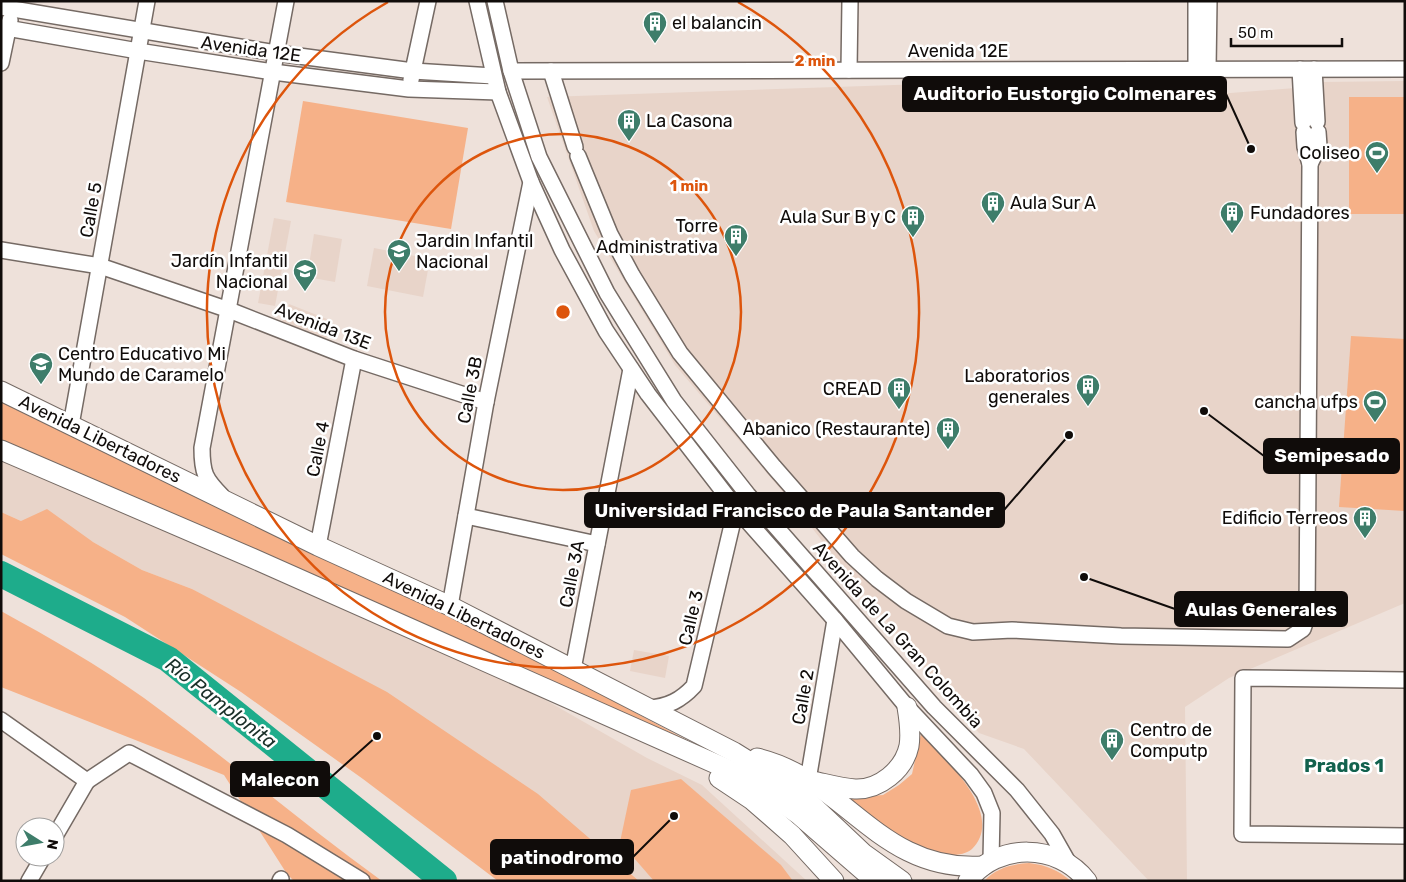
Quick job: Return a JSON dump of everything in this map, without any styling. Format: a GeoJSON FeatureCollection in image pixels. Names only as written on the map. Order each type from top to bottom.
{"type":"FeatureCollection","features":[{"type":"Feature","properties":{"kind":"main road","name":"Avenida Libertadores"},"geometry":{"type":"LineString","coordinates":[[1,391],[318,546],[450,606],[734,752],[779,780],[810,803],[863,853],[902,881]]}},
{"type":"Feature","properties":{"kind":"main road","name":"Avenida Libertadores"},"geometry":{"type":"LineString","coordinates":[[1,450],[252,558],[725,768],[769,794],[799,815],[875,881]]}},
{"type":"Feature","properties":{"kind":"main road"},"geometry":{"type":"LineString","coordinates":[[808,780],[856,789],[875,786],[890,777],[900,765],[909,746],[907,707]]}},
{"type":"Feature","properties":{"kind":"main road"},"geometry":{"type":"LineString","coordinates":[[647,734],[752,800],[792,835],[832,879]]}},
{"type":"Feature","properties":{"kind":"main road"},"geometry":{"type":"LineString","coordinates":[[734,752],[767,760],[808,780],[860,820],[912,855],[947,866],[978,871],[1019,852],[1036,852],[1054,856],[1083,875]]}},
{"type":"Feature","properties":{"kind":"street","name":"Calle 5"},"geometry":{"type":"LineString","coordinates":[[71,425],[147,1]]}},
{"type":"Feature","properties":{"kind":"street"},"geometry":{"type":"LineString","coordinates":[[228,502],[208,482],[202,468],[202,458],[286,1]]}},
{"type":"Feature","properties":{"kind":"street"},"geometry":{"type":"LineString","coordinates":[[409,89],[428,1]]}},
{"type":"Feature","properties":{"kind":"street","name":"Avenida de La Gran Colombia"},"geometry":{"type":"LineString","coordinates":[[476,1],[493,76],[531,182],[562,250],[606,332],[648,394],[736,508],[835,620],[907,707],[970,774],[984,793],[992,813],[978,871]]}},
{"type":"Feature","properties":{"kind":"street","name":"Avenida de La Gran Colombia"},"geometry":{"type":"LineString","coordinates":[[495,1],[511,71],[539,157],[607,293],[674,401],[748,495],[889,656],[934,707],[1017,790],[1083,875]]}},
{"type":"Feature","properties":{"kind":"street"},"geometry":{"type":"LineString","coordinates":[[848,70],[850,1]]}},
{"type":"Feature","properties":{"kind":"street"},"geometry":{"type":"LineString","coordinates":[[1196,1],[1202,69]]}},
{"type":"Feature","properties":{"kind":"street"},"geometry":{"type":"LineString","coordinates":[[1202,69],[1209,1]]}},
{"type":"Feature","properties":{"kind":"street","name":"Avenida 12E"},"geometry":{"type":"LineString","coordinates":[[9,6],[276,53],[413,71],[493,76]]}},
{"type":"Feature","properties":{"kind":"street"},"geometry":{"type":"LineString","coordinates":[[1,63],[9,6]]}},
{"type":"Feature","properties":{"kind":"street","name":"Avenida 12E"},"geometry":{"type":"LineString","coordinates":[[5,28],[138,52],[273,72],[409,89],[498,92]]}},
{"type":"Feature","properties":{"kind":"street"},"geometry":{"type":"LineString","coordinates":[[551,71],[576,151],[610,234],[680,352],[774,468],[852,556],[876,579],[906,602],[948,626],[974,632],[1012,630],[1121,636],[1288,639],[1303,629],[1307,617],[1310,164],[1305,146],[1310,127],[1307,69]]}},
{"type":"Feature","properties":{"kind":"street","name":"Avenida 12E"},"geometry":{"type":"LineString","coordinates":[[511,71],[1405,69]]}},
{"type":"Feature","properties":{"kind":"street","name":"Calle 3B"},"geometry":{"type":"LineString","coordinates":[[450,606],[486,402],[531,182]]}},
{"type":"Feature","properties":{"kind":"street","name":"Avenida 13E"},"geometry":{"type":"LineString","coordinates":[[1,250],[100,266],[229,310],[354,359],[486,402]]}},
{"type":"Feature","properties":{"kind":"street","name":"Calle 4"},"geometry":{"type":"LineString","coordinates":[[318,546],[354,359]]}},
{"type":"Feature","properties":{"kind":"street","name":"Calle 3A"},"geometry":{"type":"LineString","coordinates":[[574,669],[631,369]]}},
{"type":"Feature","properties":{"kind":"street","name":"Calle 3"},"geometry":{"type":"LineString","coordinates":[[648,708],[662,707],[682,698],[694,686],[736,508]]}},
{"type":"Feature","properties":{"kind":"street"},"geometry":{"type":"LineString","coordinates":[[466,516],[597,544]]}},
{"type":"Feature","properties":{"kind":"street","name":"Calle 2"},"geometry":{"type":"LineString","coordinates":[[808,780],[835,620]]}},
{"type":"Feature","properties":{"kind":"street"},"geometry":{"type":"LineString","coordinates":[[1405,680],[1243,678],[1242,834],[1405,836]]}},
{"type":"Feature","properties":{"kind":"street"},"geometry":{"type":"LineString","coordinates":[[1,720],[87,781]]}},
{"type":"Feature","properties":{"kind":"street"},"geometry":{"type":"LineString","coordinates":[[65,819],[87,781],[129,753],[287,835],[362,881]]}},
{"type":"Feature","properties":{"kind":"street"},"geometry":{"type":"LineString","coordinates":[[29,881],[37,867]]}},
{"type":"Feature","properties":{"kind":"shaded area"},"geometry":{"type":"Polygon","coordinates":[[[1405,81],[1405,603],[1229,678],[1185,707],[1187,881],[1149,881],[1024,749],[979,733],[880,614],[793,504],[675,365],[594,231],[547,97],[924,84],[1159,86],[1180,95],[1205,95],[1295,88],[1323,98],[1323,82],[1405,81]]]}},
{"type":"Feature","properties":{"kind":"shaded area","name":"Coliseo"},"geometry":{"type":"Polygon","coordinates":[[[1349,97],[1405,97],[1405,214],[1349,214],[1349,97]]]}},
{"type":"Feature","properties":{"kind":"shaded area"},"geometry":{"type":"Polygon","coordinates":[[[303,101],[468,128],[451,229],[286,202],[303,101]]]}},
{"type":"Feature","properties":{"kind":"shaded area"},"geometry":{"type":"Polygon","coordinates":[[[274,218],[291,221],[275,306],[258,303],[274,218]]]}},
{"type":"Feature","properties":{"kind":"shaded area"},"geometry":{"type":"Polygon","coordinates":[[[314,234],[342,239],[335,282],[307,277],[314,234]]]}},
{"type":"Feature","properties":{"kind":"shaded area","name":"Jardin Infantil Nacional"},"geometry":{"type":"Polygon","coordinates":[[[374,248],[430,259],[423,297],[367,286],[374,248]]]}},
{"type":"Feature","properties":{"kind":"shaded area"},"geometry":{"type":"Polygon","coordinates":[[[289,304],[332,321],[323,345],[280,327],[289,304]]]}},
{"type":"Feature","properties":{"kind":"shaded area","name":"cancha ufps"},"geometry":{"type":"Polygon","coordinates":[[[1351,336],[1405,339],[1405,511],[1339,507],[1351,336]]]}},
{"type":"Feature","properties":{"kind":"shaded area"},"geometry":{"type":"Polygon","coordinates":[[[1,395],[535,659],[707,751],[1,446],[1,395]]]}},
{"type":"Feature","properties":{"kind":"shaded area"},"geometry":{"type":"Polygon","coordinates":[[[1,459],[535,694],[647,758],[702,785],[807,881],[639,881],[621,865],[192,589],[142,570],[93,542],[21,521],[1,512],[1,459]]]}},
{"type":"Feature","properties":{"kind":"shaded area"},"geometry":{"type":"Polygon","coordinates":[[[47,509],[93,542],[142,570],[192,589],[387,692],[538,794],[639,881],[498,881],[363,779],[241,692],[125,617],[1,554],[1,512],[21,521],[47,509]]]}},
{"type":"Feature","properties":{"kind":"shaded area"},"geometry":{"type":"Polygon","coordinates":[[[1,611],[91,663],[144,698],[382,881],[294,881],[287,874],[224,775],[1,687],[1,611]]]}},
{"type":"Feature","properties":{"kind":"shaded area"},"geometry":{"type":"Polygon","coordinates":[[[634,650],[669,656],[665,678],[630,671],[634,650]]]}},
{"type":"Feature","properties":{"kind":"shaded area"},"geometry":{"type":"Polygon","coordinates":[[[921,734],[956,771],[977,803],[982,820],[981,835],[968,852],[953,855],[942,854],[919,847],[883,826],[837,793],[860,797],[883,795],[899,785],[912,774],[921,734]]]}},
{"type":"Feature","properties":{"kind":"shaded area"},"geometry":{"type":"Polygon","coordinates":[[[681,779],[781,865],[793,881],[654,881],[620,842],[631,790],[681,779]]]}},
{"type":"Feature","properties":{"kind":"shaded area"},"geometry":{"type":"Polygon","coordinates":[[[1029,863],[1052,869],[1071,881],[984,881],[994,873],[1005,868],[1016,864],[1029,863]]]}},
{"type":"Feature","properties":{"kind":"waterway","name":"Río Pamplonita"},"geometry":{"type":"LineString","coordinates":[[1,574],[168,659],[444,881]]}},
{"type":"Feature","properties":{"kind":"place","name":"el balancin"},"geometry":{"type":"Point","coordinates":[655,44]}},
{"type":"Feature","properties":{"kind":"place","name":"La Casona"},"geometry":{"type":"Point","coordinates":[629,142]}},
{"type":"Feature","properties":{"kind":"place","name":"Auditorio Eustorgio Colmenares"},"geometry":{"type":"Point","coordinates":[1251,149]}},
{"type":"Feature","properties":{"kind":"place","name":"Coliseo"},"geometry":{"type":"Point","coordinates":[1377,174]}},
{"type":"Feature","properties":{"kind":"place","name":"Aula Sur A"},"geometry":{"type":"Point","coordinates":[993,224]}},
{"type":"Feature","properties":{"kind":"place","name":"Fundadores"},"geometry":{"type":"Point","coordinates":[1232,234]}},
{"type":"Feature","properties":{"kind":"place","name":"Aula Sur B y C"},"geometry":{"type":"Point","coordinates":[913,238]}},
{"type":"Feature","properties":{"kind":"place","name":"Torre Administrativa"},"geometry":{"type":"Point","coordinates":[736,257]}},
{"type":"Feature","properties":{"kind":"place","name":"Jardin Infantil Nacional"},"geometry":{"type":"Point","coordinates":[399,272]}},
{"type":"Feature","properties":{"kind":"place","name":"Jardín Infantil Nacional"},"geometry":{"type":"Point","coordinates":[305,292]}},
{"type":"Feature","properties":{"kind":"place","name":"Centro Educativo Mi Mundo de Caramelo"},"geometry":{"type":"Point","coordinates":[41,385]}},
{"type":"Feature","properties":{"kind":"place","name":"Laboratorios generales"},"geometry":{"type":"Point","coordinates":[1088,407]}},
{"type":"Feature","properties":{"kind":"place","name":"CREAD"},"geometry":{"type":"Point","coordinates":[899,410]}},
{"type":"Feature","properties":{"kind":"place","name":"Semipesado"},"geometry":{"type":"Point","coordinates":[1204,411]}},
{"type":"Feature","properties":{"kind":"place","name":"cancha ufps"},"geometry":{"type":"Point","coordinates":[1375,423]}},
{"type":"Feature","properties":{"kind":"place","name":"Universidad Francisco de Paula Santander"},"geometry":{"type":"Point","coordinates":[1069,435]}},
{"type":"Feature","properties":{"kind":"place","name":"Abanico (Restaurante)"},"geometry":{"type":"Point","coordinates":[948,450]}},
{"type":"Feature","properties":{"kind":"place","name":"Edificio Terreos"},"geometry":{"type":"Point","coordinates":[1365,539]}},
{"type":"Feature","properties":{"kind":"place","name":"Aulas Generales"},"geometry":{"type":"Point","coordinates":[1084,577]}},
{"type":"Feature","properties":{"kind":"place","name":"Malecon"},"geometry":{"type":"Point","coordinates":[377,736]}},
{"type":"Feature","properties":{"kind":"place","name":"Centro de Computp"},"geometry":{"type":"Point","coordinates":[1112,761]}},
{"type":"Feature","properties":{"kind":"place","name":"patinodromo"},"geometry":{"type":"Point","coordinates":[674,816]}},
{"type":"Feature","properties":{"kind":"district","name":"Prados 1"},"geometry":{"type":"Point","coordinates":[1344,765]}}]}
